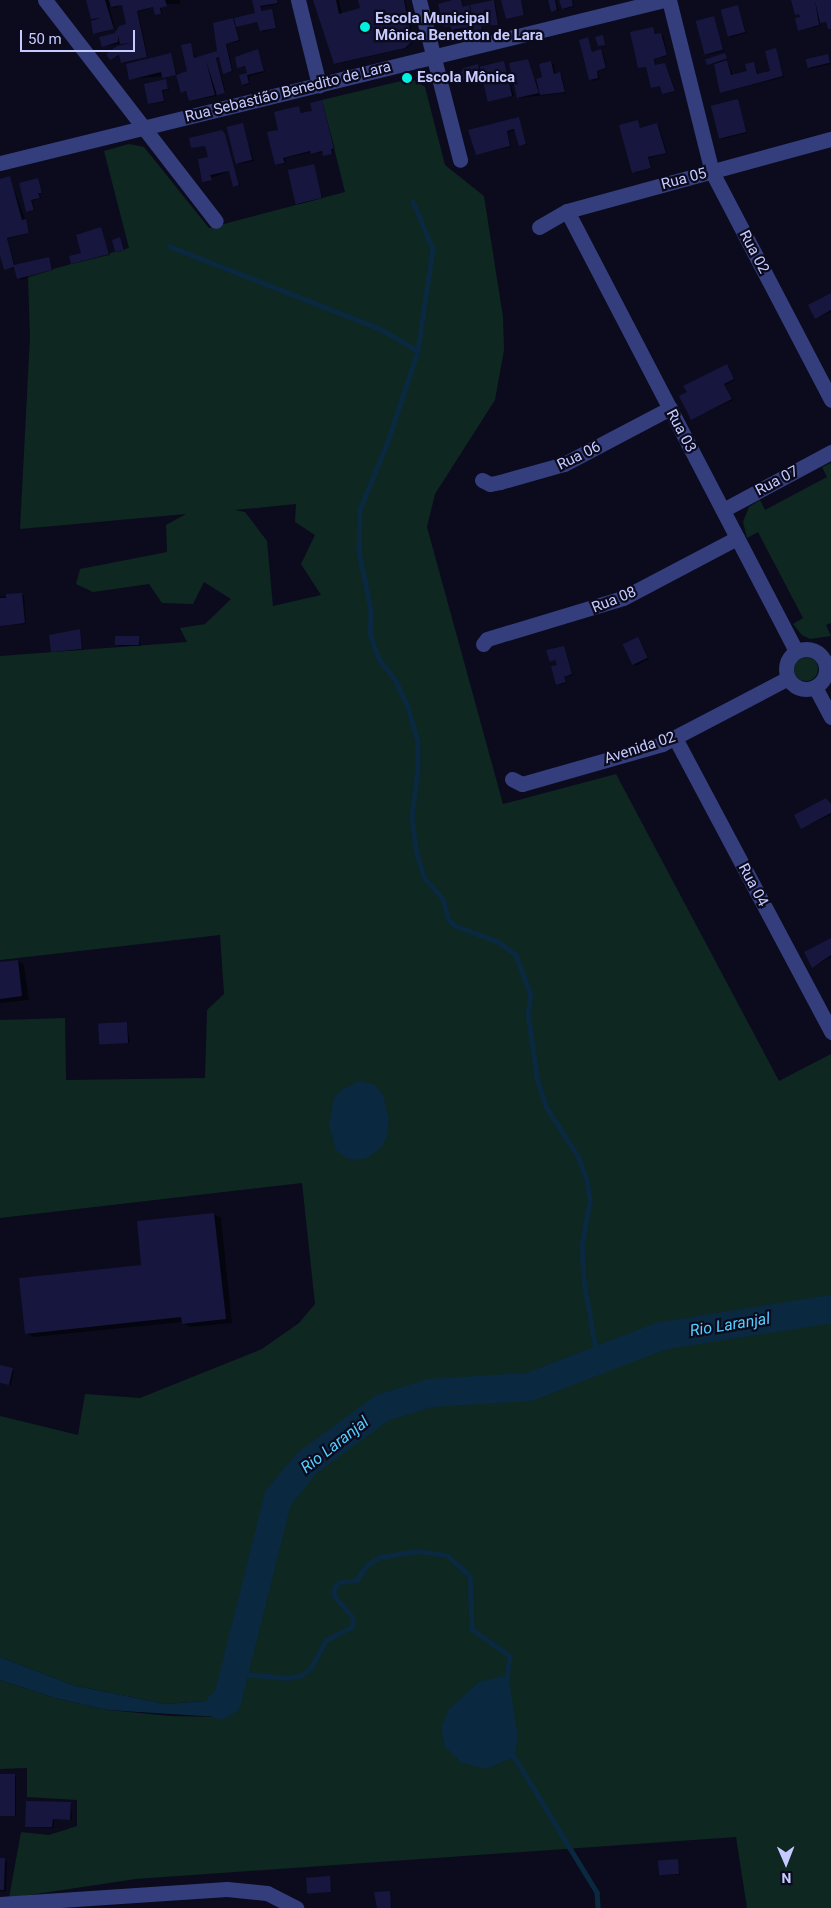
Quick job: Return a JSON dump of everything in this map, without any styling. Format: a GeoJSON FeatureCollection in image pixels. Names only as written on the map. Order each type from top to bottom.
{"type":"FeatureCollection","features":[{"type":"Feature","properties":{"kind":"street"},"geometry":{"type":"LineString","coordinates":[[45,0],[216,221]]}},
{"type":"Feature","properties":{"kind":"street"},"geometry":{"type":"LineString","coordinates":[[298,0],[319,85]]}},
{"type":"Feature","properties":{"kind":"street"},"geometry":{"type":"LineString","coordinates":[[419,0],[460,160]]}},
{"type":"Feature","properties":{"kind":"street","name":"Rua Sebastião Benedito de Lara"},"geometry":{"type":"LineString","coordinates":[[0,163],[664,0]]}},
{"type":"Feature","properties":{"kind":"street","name":"Rua 02"},"geometry":{"type":"LineString","coordinates":[[669,0],[712,172],[831,400]]}},
{"type":"Feature","properties":{"kind":"street","name":"Rua 05"},"geometry":{"type":"LineString","coordinates":[[540,227],[566,211],[831,139]]}},
{"type":"Feature","properties":{"kind":"street","name":"Rua 03"},"geometry":{"type":"LineString","coordinates":[[566,211],[796,651]]}},
{"type":"Feature","properties":{"kind":"street","name":"Rua 06"},"geometry":{"type":"LineString","coordinates":[[482,480],[490,484],[564,464],[670,408]]}},
{"type":"Feature","properties":{"kind":"street","name":"Rua 07"},"geometry":{"type":"LineString","coordinates":[[723,510],[831,452]]}},
{"type":"Feature","properties":{"kind":"street","name":"Rua 08"},"geometry":{"type":"LineString","coordinates":[[484,644],[487,639],[623,598],[738,538]]}},
{"type":"Feature","properties":{"kind":"street"},"geometry":{"type":"LineString","coordinates":[[817,651],[831,644]]}},
{"type":"Feature","properties":{"kind":"street"},"geometry":{"type":"LineString","coordinates":[[807,648],[817,651],[825,659],[829,668],[824,680],[815,687],[800,688],[788,678],[787,662],[796,651],[807,648]]}},
{"type":"Feature","properties":{"kind":"street","name":"Avenida 02"},"geometry":{"type":"LineString","coordinates":[[512,779],[522,784],[648,749],[676,738],[788,678]]}},
{"type":"Feature","properties":{"kind":"street"},"geometry":{"type":"LineString","coordinates":[[815,687],[831,717]]}},
{"type":"Feature","properties":{"kind":"street","name":"Rua 04"},"geometry":{"type":"LineString","coordinates":[[676,738],[831,1032]]}},
{"type":"Feature","properties":{"kind":"street"},"geometry":{"type":"LineString","coordinates":[[0,1904],[227,1889],[267,1893],[296,1908]]}},
{"type":"Feature","properties":{"kind":"green space"},"geometry":{"type":"Polygon","coordinates":[[[405,80],[414,80],[425,87],[445,165],[484,196],[503,317],[504,350],[495,400],[435,494],[427,527],[503,804],[616,774],[779,1081],[831,1054],[831,1908],[747,1908],[736,1837],[136,1879],[9,1898],[21,1832],[49,1835],[77,1826],[77,1800],[27,1797],[27,1768],[0,1769],[0,1680],[55,1698],[108,1710],[171,1716],[218,1717],[230,1712],[237,1702],[238,1689],[234,1674],[221,1696],[206,1701],[166,1704],[72,1685],[0,1657],[0,1416],[78,1435],[85,1394],[140,1398],[262,1349],[299,1323],[315,1304],[302,1183],[0,1218],[0,1020],[65,1018],[66,1080],[205,1078],[207,1010],[224,994],[220,935],[0,960],[0,656],[187,642],[180,628],[205,624],[231,599],[204,582],[193,604],[162,603],[149,584],[93,592],[76,584],[80,569],[167,552],[166,525],[186,514],[20,529],[30,337],[28,276],[129,248],[104,151],[129,144],[144,147],[209,228],[345,192],[322,100],[405,80]],[[296,504],[235,510],[245,512],[267,541],[273,606],[321,595],[301,564],[315,535],[295,522],[296,504]]]}},
{"type":"Feature","properties":{"kind":"green space"},"geometry":{"type":"Polygon","coordinates":[[[831,463],[831,623],[826,625],[831,636],[810,639],[802,635],[793,624],[803,618],[758,532],[747,538],[743,522],[749,507],[760,500],[765,510],[827,477],[822,467],[831,463]]]}},
{"type":"Feature","properties":{"kind":"green space"},"geometry":{"type":"Polygon","coordinates":[[[806,657],[815,660],[818,669],[815,678],[806,681],[797,678],[794,669],[797,660],[806,657]]]}},
{"type":"Feature","properties":{"kind":"water"},"geometry":{"type":"Polygon","coordinates":[[[360,1081],[375,1085],[383,1095],[389,1119],[387,1136],[381,1148],[367,1158],[357,1160],[346,1158],[336,1150],[329,1124],[334,1098],[341,1090],[360,1081]]]}},
{"type":"Feature","properties":{"kind":"water"},"geometry":{"type":"Polygon","coordinates":[[[0,1657],[72,1685],[166,1704],[206,1701],[221,1696],[234,1673],[237,1702],[230,1712],[218,1717],[108,1710],[55,1698],[0,1680],[0,1657]]]}},
{"type":"Feature","properties":{"kind":"water"},"geometry":{"type":"Polygon","coordinates":[[[508,1675],[518,1737],[514,1757],[486,1769],[462,1763],[445,1747],[441,1728],[449,1709],[479,1682],[508,1675]]]}},
{"type":"Feature","properties":{"kind":"building"},"geometry":{"type":"Polygon","coordinates":[[[86,0],[105,0],[114,29],[93,34],[91,21],[101,18],[91,19],[86,0]]]}},
{"type":"Feature","properties":{"kind":"building"},"geometry":{"type":"Polygon","coordinates":[[[109,0],[165,0],[167,6],[160,8],[161,14],[155,15],[153,7],[137,11],[147,57],[121,63],[119,55],[110,60],[106,54],[117,46],[131,43],[120,44],[118,36],[118,42],[102,47],[99,37],[115,33],[119,26],[126,24],[122,5],[111,7],[109,0]]]}},
{"type":"Feature","properties":{"kind":"building"},"geometry":{"type":"Polygon","coordinates":[[[252,0],[277,0],[278,3],[260,6],[262,11],[272,9],[276,28],[260,31],[257,22],[236,27],[234,18],[255,13],[252,0]]]}},
{"type":"Feature","properties":{"kind":"building","name":"Escola Municipal Mônica Benetton de Lara"},"geometry":{"type":"Polygon","coordinates":[[[313,0],[336,0],[339,14],[360,8],[358,0],[404,0],[412,41],[405,48],[334,64],[313,0]]]}},
{"type":"Feature","properties":{"kind":"building"},"geometry":{"type":"Polygon","coordinates":[[[452,0],[461,0],[463,7],[469,5],[472,17],[470,5],[494,0],[498,25],[481,26],[482,29],[463,33],[462,28],[452,30],[450,26],[444,27],[438,4],[452,0]]]}},
{"type":"Feature","properties":{"kind":"building"},"geometry":{"type":"Polygon","coordinates":[[[501,0],[521,0],[524,15],[506,19],[501,0]]]}},
{"type":"Feature","properties":{"kind":"building"},"geometry":{"type":"Polygon","coordinates":[[[548,0],[555,0],[557,10],[551,12],[548,0]]]}},
{"type":"Feature","properties":{"kind":"building"},"geometry":{"type":"Polygon","coordinates":[[[559,0],[572,0],[573,6],[562,9],[559,0]]]}},
{"type":"Feature","properties":{"kind":"building"},"geometry":{"type":"Polygon","coordinates":[[[791,0],[831,0],[831,29],[828,29],[826,22],[820,23],[815,1],[819,25],[798,31],[795,18],[800,17],[799,14],[795,15],[791,0]]]}},
{"type":"Feature","properties":{"kind":"building"},"geometry":{"type":"Polygon","coordinates":[[[738,5],[745,32],[728,37],[721,10],[738,5]]]}},
{"type":"Feature","properties":{"kind":"building"},"geometry":{"type":"Polygon","coordinates":[[[714,16],[723,50],[705,55],[696,21],[714,16]]]}},
{"type":"Feature","properties":{"kind":"building"},"geometry":{"type":"Polygon","coordinates":[[[233,18],[239,40],[226,44],[232,71],[223,74],[219,57],[216,58],[225,93],[217,95],[206,61],[215,95],[189,101],[186,91],[181,93],[176,75],[187,71],[181,45],[191,43],[194,58],[217,51],[213,23],[233,18]]]}},
{"type":"Feature","properties":{"kind":"building"},"geometry":{"type":"Polygon","coordinates":[[[653,27],[655,34],[661,33],[667,55],[654,59],[655,65],[665,63],[675,91],[662,94],[660,86],[651,88],[646,67],[638,68],[630,32],[653,27]]]}},
{"type":"Feature","properties":{"kind":"building"},"geometry":{"type":"Polygon","coordinates":[[[603,35],[605,45],[598,46],[595,37],[603,35]]]}},
{"type":"Feature","properties":{"kind":"building"},"geometry":{"type":"Polygon","coordinates":[[[588,37],[592,52],[601,49],[606,68],[597,71],[598,78],[589,80],[579,40],[588,37]]]}},
{"type":"Feature","properties":{"kind":"building"},"geometry":{"type":"Polygon","coordinates":[[[776,48],[783,76],[720,93],[714,64],[727,60],[731,75],[747,71],[745,64],[754,62],[757,74],[770,71],[765,51],[776,48]]]}},
{"type":"Feature","properties":{"kind":"building"},"geometry":{"type":"Polygon","coordinates":[[[258,49],[264,71],[247,75],[249,83],[242,85],[239,75],[247,73],[245,66],[237,68],[235,57],[258,49]]]}},
{"type":"Feature","properties":{"kind":"building"},"geometry":{"type":"Polygon","coordinates":[[[171,53],[176,75],[162,78],[161,72],[129,80],[126,64],[171,53]]]}},
{"type":"Feature","properties":{"kind":"building"},"geometry":{"type":"Polygon","coordinates":[[[725,53],[727,59],[707,65],[705,59],[725,53]]]}},
{"type":"Feature","properties":{"kind":"building"},"geometry":{"type":"Polygon","coordinates":[[[828,54],[830,63],[808,68],[806,59],[828,54]]]}},
{"type":"Feature","properties":{"kind":"building"},"geometry":{"type":"Polygon","coordinates":[[[528,59],[539,93],[517,98],[509,63],[528,59]]]}},
{"type":"Feature","properties":{"kind":"building"},"geometry":{"type":"Polygon","coordinates":[[[504,61],[512,96],[488,102],[480,67],[504,61]]]}},
{"type":"Feature","properties":{"kind":"building"},"geometry":{"type":"Polygon","coordinates":[[[551,61],[554,74],[560,72],[565,92],[540,95],[536,79],[542,77],[539,64],[551,61]]]}},
{"type":"Feature","properties":{"kind":"building"},"geometry":{"type":"Polygon","coordinates":[[[478,64],[481,76],[456,83],[463,68],[478,64]]]}},
{"type":"Feature","properties":{"kind":"building"},"geometry":{"type":"Polygon","coordinates":[[[166,79],[168,89],[162,90],[164,101],[148,104],[144,84],[166,79]]]}},
{"type":"Feature","properties":{"kind":"building"},"geometry":{"type":"Polygon","coordinates":[[[738,99],[746,132],[719,139],[711,106],[738,99]]]}},
{"type":"Feature","properties":{"kind":"building"},"geometry":{"type":"Polygon","coordinates":[[[322,100],[334,149],[331,149],[332,154],[323,156],[322,151],[311,154],[310,151],[283,158],[285,163],[275,165],[267,132],[278,130],[274,112],[299,106],[301,113],[312,111],[310,103],[322,100]]]}},
{"type":"Feature","properties":{"kind":"building"},"geometry":{"type":"Polygon","coordinates":[[[519,117],[526,144],[519,146],[514,129],[507,131],[510,146],[476,155],[468,130],[519,117]]]}},
{"type":"Feature","properties":{"kind":"building"},"geometry":{"type":"Polygon","coordinates":[[[638,120],[640,128],[657,123],[666,153],[648,157],[651,168],[632,173],[619,125],[638,120]]]}},
{"type":"Feature","properties":{"kind":"building"},"geometry":{"type":"Polygon","coordinates":[[[243,123],[252,160],[236,164],[227,127],[243,123]]]}},
{"type":"Feature","properties":{"kind":"building"},"geometry":{"type":"Polygon","coordinates":[[[222,130],[225,134],[239,185],[233,187],[229,171],[210,175],[212,180],[202,182],[198,159],[208,157],[205,146],[191,148],[189,138],[222,130]]]}},
{"type":"Feature","properties":{"kind":"building"},"geometry":{"type":"Polygon","coordinates":[[[314,164],[322,198],[296,204],[288,170],[314,164]]]}},
{"type":"Feature","properties":{"kind":"building"},"geometry":{"type":"Polygon","coordinates":[[[10,176],[22,220],[26,219],[29,233],[7,238],[14,265],[49,257],[52,270],[17,279],[14,267],[4,270],[0,255],[0,179],[10,176]]]}},
{"type":"Feature","properties":{"kind":"building"},"geometry":{"type":"Polygon","coordinates":[[[38,178],[42,193],[38,193],[40,198],[31,200],[34,210],[26,212],[19,183],[38,178]]]}},
{"type":"Feature","properties":{"kind":"building"},"geometry":{"type":"Polygon","coordinates":[[[101,227],[109,254],[71,264],[69,256],[81,253],[76,235],[101,227]]]}},
{"type":"Feature","properties":{"kind":"building"},"geometry":{"type":"Polygon","coordinates":[[[120,237],[124,250],[115,252],[112,240],[120,237]]]}},
{"type":"Feature","properties":{"kind":"building"},"geometry":{"type":"Polygon","coordinates":[[[831,293],[831,310],[815,319],[808,305],[831,293]]]}},
{"type":"Feature","properties":{"kind":"building"},"geometry":{"type":"Polygon","coordinates":[[[727,364],[734,379],[724,384],[732,399],[691,420],[679,396],[687,392],[683,386],[727,364]]]}},
{"type":"Feature","properties":{"kind":"building"},"geometry":{"type":"Polygon","coordinates":[[[22,593],[25,623],[0,626],[0,598],[6,598],[6,594],[22,593]]]}},
{"type":"Feature","properties":{"kind":"building"},"geometry":{"type":"Polygon","coordinates":[[[80,629],[82,649],[51,652],[49,635],[80,629]]]}},
{"type":"Feature","properties":{"kind":"building"},"geometry":{"type":"Polygon","coordinates":[[[115,636],[139,636],[139,645],[115,645],[115,636]]]}},
{"type":"Feature","properties":{"kind":"building"},"geometry":{"type":"Polygon","coordinates":[[[638,637],[648,658],[632,665],[623,644],[638,637]]]}},
{"type":"Feature","properties":{"kind":"building"},"geometry":{"type":"Polygon","coordinates":[[[564,646],[572,674],[564,677],[566,682],[556,685],[551,666],[557,665],[555,660],[550,662],[546,650],[564,646]]]}},
{"type":"Feature","properties":{"kind":"building"},"geometry":{"type":"Polygon","coordinates":[[[826,798],[831,804],[831,813],[801,829],[794,815],[826,798]]]}},
{"type":"Feature","properties":{"kind":"building"},"geometry":{"type":"Polygon","coordinates":[[[831,938],[831,955],[812,968],[804,952],[831,938]]]}},
{"type":"Feature","properties":{"kind":"building"},"geometry":{"type":"Polygon","coordinates":[[[18,960],[22,996],[0,999],[0,962],[18,960]]]}},
{"type":"Feature","properties":{"kind":"building"},"geometry":{"type":"Polygon","coordinates":[[[127,1022],[128,1043],[99,1044],[98,1024],[127,1022]]]}},
{"type":"Feature","properties":{"kind":"building"},"geometry":{"type":"Polygon","coordinates":[[[214,1213],[226,1319],[182,1324],[181,1317],[25,1334],[19,1278],[141,1265],[137,1221],[214,1213]]]}},
{"type":"Feature","properties":{"kind":"building"},"geometry":{"type":"Polygon","coordinates":[[[0,1365],[13,1368],[9,1385],[0,1383],[0,1365]]]}},
{"type":"Feature","properties":{"kind":"building"},"geometry":{"type":"Polygon","coordinates":[[[0,1774],[15,1774],[15,1816],[0,1816],[0,1774]]]}},
{"type":"Feature","properties":{"kind":"building"},"geometry":{"type":"Polygon","coordinates":[[[26,1801],[71,1802],[70,1820],[53,1819],[52,1827],[25,1827],[26,1801]]]}},
{"type":"Feature","properties":{"kind":"building"},"geometry":{"type":"Polygon","coordinates":[[[0,1858],[5,1858],[4,1890],[0,1890],[0,1858]]]}},
{"type":"Feature","properties":{"kind":"building"},"geometry":{"type":"Polygon","coordinates":[[[678,1859],[679,1874],[659,1875],[658,1860],[678,1859]]]}},
{"type":"Feature","properties":{"kind":"building"},"geometry":{"type":"Polygon","coordinates":[[[330,1876],[331,1892],[307,1894],[306,1878],[330,1876]]]}},
{"type":"Feature","properties":{"kind":"building"},"geometry":{"type":"Polygon","coordinates":[[[390,1891],[391,1908],[377,1908],[374,1892],[390,1891]]]}},
{"type":"Feature","properties":{"kind":"waterway"},"geometry":{"type":"LineString","coordinates":[[413,201],[433,249],[418,351],[387,444],[360,510],[359,552],[371,609],[370,634],[379,659],[396,681],[408,707],[418,742],[418,770],[412,817],[416,849],[424,877],[443,899],[449,920],[456,926],[499,942],[516,955],[531,995],[528,1013],[538,1082],[547,1108],[578,1156],[587,1180],[590,1202],[582,1245],[584,1281],[598,1361]]}},
{"type":"Feature","properties":{"kind":"waterway"},"geometry":{"type":"LineString","coordinates":[[169,246],[381,329],[418,351]]}},
{"type":"Feature","properties":{"kind":"waterway","name":"Rio Laranjal"},"geometry":{"type":"LineString","coordinates":[[220,1705],[227,1701],[278,1498],[307,1463],[382,1408],[430,1393],[529,1387],[661,1336],[831,1309]]}},
{"type":"Feature","properties":{"kind":"waterway"},"geometry":{"type":"LineString","coordinates":[[234,1673],[287,1678],[300,1676],[310,1669],[326,1640],[352,1627],[353,1618],[334,1596],[334,1588],[340,1582],[357,1580],[366,1566],[380,1557],[418,1551],[447,1555],[470,1576],[472,1629],[510,1656],[507,1679]]}},
{"type":"Feature","properties":{"kind":"waterway"},"geometry":{"type":"LineString","coordinates":[[512,1753],[597,1892],[598,1908]]}},
{"type":"Feature","properties":{"kind":"place","name":"Escola Municipal Mônica Benetton de Lara"},"geometry":{"type":"Point","coordinates":[365,27]}},
{"type":"Feature","properties":{"kind":"place","name":"Escola Mônica"},"geometry":{"type":"Point","coordinates":[407,78]}}]}
